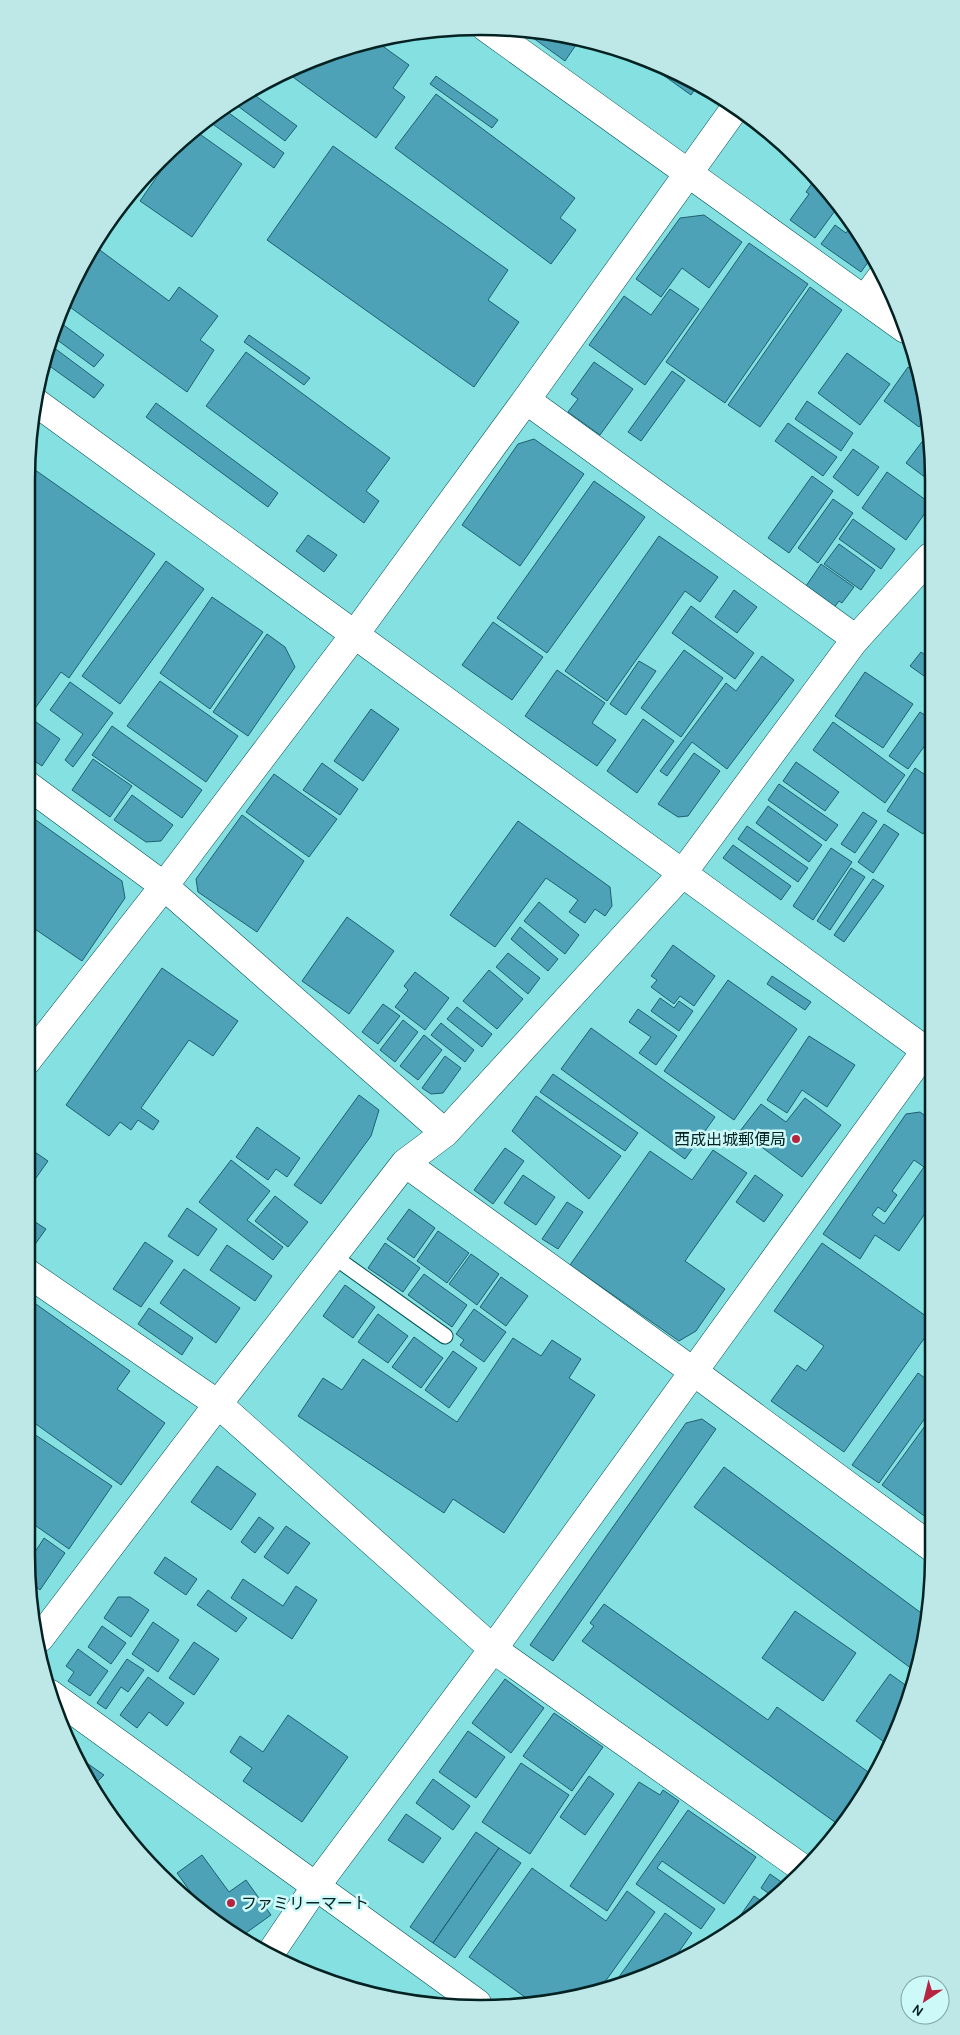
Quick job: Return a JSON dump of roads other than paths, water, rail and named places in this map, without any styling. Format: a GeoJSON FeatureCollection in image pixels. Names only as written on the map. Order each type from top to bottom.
{"type":"FeatureCollection","features":[{"type":"Feature","properties":{"kind":"street"},"geometry":{"type":"LineString","coordinates":[[497,36],[895,322]]}},
{"type":"Feature","properties":{"kind":"street"},"geometry":{"type":"LineString","coordinates":[[35,1047],[164,886],[355,634],[526,400],[731,113]]}},
{"type":"Feature","properties":{"kind":"street"},"geometry":{"type":"LineString","coordinates":[[865,300],[878,281]]}},
{"type":"Feature","properties":{"kind":"street"},"geometry":{"type":"LineString","coordinates":[[526,400],[856,639]]}},
{"type":"Feature","properties":{"kind":"street"},"geometry":{"type":"LineString","coordinates":[[42,407],[925,1050]]}},
{"type":"Feature","properties":{"kind":"street"},"geometry":{"type":"LineString","coordinates":[[43,1634],[405,1163],[445,1133],[682,874],[856,639],[925,563]]}},
{"type":"Feature","properties":{"kind":"street"},"geometry":{"type":"LineString","coordinates":[[35,791],[164,886],[445,1133]]}},
{"type":"Feature","properties":{"kind":"street"},"geometry":{"type":"LineString","coordinates":[[273,1949],[316,1886],[493,1650],[694,1372],[925,1058]]}},
{"type":"Feature","properties":{"kind":"street"},"geometry":{"type":"LineString","coordinates":[[405,1163],[925,1542]]}},
{"type":"Feature","properties":{"kind":"street"},"geometry":{"type":"LineString","coordinates":[[35,1278],[218,1404],[493,1650],[799,1866]]}},
{"type":"Feature","properties":{"kind":"street"},"geometry":{"type":"LineString","coordinates":[[60,1701],[473,2000]]}},
{"type":"Feature","properties":{"kind":"lane"},"geometry":{"type":"LineString","coordinates":[[333,1256],[445,1336]]}},
{"type":"Feature","properties":{"kind":"place","name":"西成出城郵便局"},"geometry":{"type":"Point","coordinates":[796,1139]}},
{"type":"Feature","properties":{"kind":"place","name":"ファミリーマート"},"geometry":{"type":"Point","coordinates":[231,1903]}}]}
